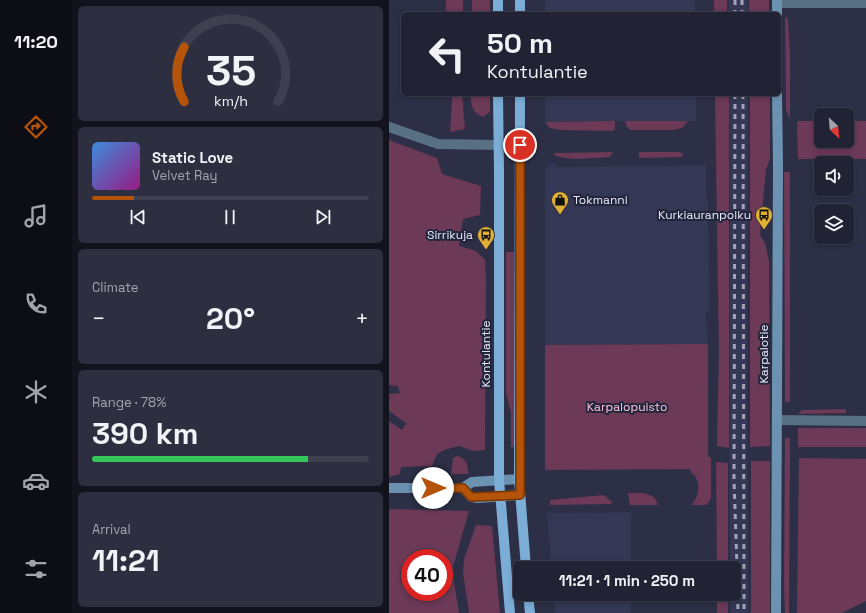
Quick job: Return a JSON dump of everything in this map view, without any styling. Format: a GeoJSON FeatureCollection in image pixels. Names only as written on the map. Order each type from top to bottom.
{"type":"FeatureCollection","features":[{"type":"Feature","properties":{"kind":"main road"},"geometry":{"type":"LineString","coordinates":[[498,12],[499,0]]}},
{"type":"Feature","properties":{"kind":"main road"},"geometry":{"type":"LineString","coordinates":[[520,0],[520,12]]}},
{"type":"Feature","properties":{"kind":"main road","name":"Kontulantie"},"geometry":{"type":"LineString","coordinates":[[498,96],[499,480],[510,613]]}},
{"type":"Feature","properties":{"kind":"main road"},"geometry":{"type":"LineString","coordinates":[[520,96],[519,479],[525,561]]}},
{"type":"Feature","properties":{"kind":"main road"},"geometry":{"type":"LineString","coordinates":[[529,601],[530,613]]}},
{"type":"Feature","properties":{"kind":"street"},"geometry":{"type":"LineString","coordinates":[[777,2],[866,3]]}},
{"type":"Feature","properties":{"kind":"street","name":"Karpalotie"},"geometry":{"type":"LineString","coordinates":[[776,613],[777,96]]}},
{"type":"Feature","properties":{"kind":"street"},"geometry":{"type":"LineString","coordinates":[[389,127],[438,144],[498,145]]}},
{"type":"Feature","properties":{"kind":"street"},"geometry":{"type":"LineString","coordinates":[[777,420],[866,421]]}},
{"type":"Feature","properties":{"kind":"street"},"geometry":{"type":"LineString","coordinates":[[389,488],[463,488],[472,482],[519,479]]}},
{"type":"Feature","properties":{"kind":"street"},"geometry":{"type":"LineString","coordinates":[[463,488],[471,497],[520,495]]}},
{"type":"Feature","properties":{"kind":"shaded area"},"geometry":{"type":"Polygon","coordinates":[[[545,0],[695,0],[695,12],[545,12],[545,0]]]}},
{"type":"Feature","properties":{"kind":"shaded area"},"geometry":{"type":"Polygon","coordinates":[[[729,0],[747,0],[748,12],[729,12],[729,0]]]}},
{"type":"Feature","properties":{"kind":"shaded area"},"geometry":{"type":"Polygon","coordinates":[[[545,96],[696,96],[696,121],[545,122],[545,96]]]}},
{"type":"Feature","properties":{"kind":"shaded area"},"geometry":{"type":"Polygon","coordinates":[[[730,96],[748,96],[748,613],[730,613],[730,601],[741,601],[741,561],[730,561],[730,96]]]}},
{"type":"Feature","properties":{"kind":"shaded area"},"geometry":{"type":"Polygon","coordinates":[[[550,163],[555,163],[556,167],[706,165],[706,196],[708,203],[709,309],[706,314],[708,344],[545,345],[545,167],[549,167],[550,163]]]}},
{"type":"Feature","properties":{"kind":"shaded area"},"geometry":{"type":"Polygon","coordinates":[[[631,512],[631,561],[550,561],[547,513],[631,512]]]}},
{"type":"Feature","properties":{"kind":"shaded area"},"geometry":{"type":"Polygon","coordinates":[[[554,601],[631,601],[631,613],[555,613],[554,601]]]}},
{"type":"Feature","properties":{"kind":"green space"},"geometry":{"type":"Polygon","coordinates":[[[446,0],[463,0],[463,12],[446,12],[446,0]]]}},
{"type":"Feature","properties":{"kind":"green space"},"geometry":{"type":"Polygon","coordinates":[[[472,0],[490,0],[490,12],[472,12],[472,0]]]}},
{"type":"Feature","properties":{"kind":"green space"},"geometry":{"type":"Polygon","coordinates":[[[714,0],[727,0],[727,12],[714,12],[714,0]]]}},
{"type":"Feature","properties":{"kind":"green space"},"geometry":{"type":"Polygon","coordinates":[[[749,0],[769,0],[769,12],[749,12],[749,0]]]}},
{"type":"Feature","properties":{"kind":"green space"},"geometry":{"type":"Polygon","coordinates":[[[786,16],[788,20],[790,53],[790,120],[786,109],[786,16]]]}},
{"type":"Feature","properties":{"kind":"green space"},"geometry":{"type":"Polygon","coordinates":[[[452,96],[462,96],[465,129],[450,132],[452,96]]]}},
{"type":"Feature","properties":{"kind":"green space"},"geometry":{"type":"Polygon","coordinates":[[[471,96],[490,96],[490,112],[483,117],[479,115],[474,111],[471,96]]]}},
{"type":"Feature","properties":{"kind":"green space"},"geometry":{"type":"Polygon","coordinates":[[[715,96],[729,96],[729,448],[717,446],[719,353],[715,96]]]}},
{"type":"Feature","properties":{"kind":"green space"},"geometry":{"type":"Polygon","coordinates":[[[750,96],[770,96],[770,159],[766,169],[760,235],[765,243],[769,261],[770,446],[750,447],[750,96]]]}},
{"type":"Feature","properties":{"kind":"green space"},"geometry":{"type":"Polygon","coordinates":[[[615,121],[615,129],[613,131],[561,130],[550,128],[545,122],[615,121]]]}},
{"type":"Feature","properties":{"kind":"green space"},"geometry":{"type":"Polygon","coordinates":[[[625,121],[688,121],[682,128],[673,130],[630,130],[625,121]]]}},
{"type":"Feature","properties":{"kind":"green space"},"geometry":{"type":"Polygon","coordinates":[[[797,121],[814,121],[814,148],[854,148],[854,121],[866,121],[866,159],[854,159],[854,156],[814,156],[814,159],[798,159],[797,121]]]}},
{"type":"Feature","properties":{"kind":"green space"},"geometry":{"type":"Polygon","coordinates":[[[389,140],[437,158],[442,174],[481,186],[480,215],[463,219],[459,246],[476,251],[485,260],[486,279],[485,450],[473,451],[459,446],[444,450],[437,454],[432,466],[401,467],[400,474],[389,477],[389,421],[402,430],[406,423],[389,411],[389,394],[400,393],[398,386],[389,385],[389,140]]]}},
{"type":"Feature","properties":{"kind":"green space"},"geometry":{"type":"Polygon","coordinates":[[[613,152],[610,157],[583,159],[562,158],[556,156],[554,153],[613,152]]]}},
{"type":"Feature","properties":{"kind":"green space"},"geometry":{"type":"Polygon","coordinates":[[[639,152],[679,152],[684,154],[681,157],[639,158],[639,152]]]}},
{"type":"Feature","properties":{"kind":"green space"},"geometry":{"type":"Polygon","coordinates":[[[784,172],[790,172],[790,402],[785,402],[784,172]]]}},
{"type":"Feature","properties":{"kind":"green space"},"geometry":{"type":"Polygon","coordinates":[[[506,252],[514,252],[515,447],[511,447],[511,413],[506,393],[506,252]]]}},
{"type":"Feature","properties":{"kind":"green space","name":"Karpalopuisto"},"geometry":{"type":"Polygon","coordinates":[[[708,344],[708,457],[711,457],[711,498],[708,503],[705,505],[691,505],[698,493],[698,483],[694,475],[690,472],[691,469],[545,470],[545,345],[708,344]]]}},
{"type":"Feature","properties":{"kind":"green space"},"geometry":{"type":"Polygon","coordinates":[[[846,409],[846,413],[798,414],[802,410],[846,409]]]}},
{"type":"Feature","properties":{"kind":"green space"},"geometry":{"type":"Polygon","coordinates":[[[798,428],[866,428],[866,447],[798,447],[798,428]]]}},
{"type":"Feature","properties":{"kind":"green space"},"geometry":{"type":"Polygon","coordinates":[[[785,438],[790,438],[789,613],[785,613],[784,588],[785,438]]]}},
{"type":"Feature","properties":{"kind":"green space"},"geometry":{"type":"Polygon","coordinates":[[[457,456],[465,460],[468,468],[468,474],[451,474],[453,458],[457,456]]]}},
{"type":"Feature","properties":{"kind":"green space"},"geometry":{"type":"Polygon","coordinates":[[[799,458],[866,459],[866,601],[842,613],[797,613],[799,458]]]}},
{"type":"Feature","properties":{"kind":"green space"},"geometry":{"type":"Polygon","coordinates":[[[751,461],[770,461],[770,613],[751,613],[751,461]]]}},
{"type":"Feature","properties":{"kind":"green space"},"geometry":{"type":"Polygon","coordinates":[[[716,462],[728,463],[728,561],[717,561],[716,462]]]}},
{"type":"Feature","properties":{"kind":"green space"},"geometry":{"type":"Polygon","coordinates":[[[628,493],[642,493],[650,495],[654,497],[658,505],[630,505],[628,493]]]}},
{"type":"Feature","properties":{"kind":"green space"},"geometry":{"type":"Polygon","coordinates":[[[604,495],[612,502],[611,504],[550,505],[550,500],[604,495]]]}},
{"type":"Feature","properties":{"kind":"green space"},"geometry":{"type":"Polygon","coordinates":[[[389,509],[469,511],[453,567],[453,549],[401,549],[401,601],[453,601],[453,576],[459,613],[389,613],[389,509]]]}},
{"type":"Feature","properties":{"kind":"green space"},"geometry":{"type":"Polygon","coordinates":[[[476,525],[492,526],[500,613],[469,613],[463,572],[464,559],[476,525]]]}},
{"type":"Feature","properties":{"kind":"green space"},"geometry":{"type":"Polygon","coordinates":[[[717,601],[728,601],[728,613],[717,613],[717,601]]]}},
{"type":"Feature","properties":{"kind":"railway"},"geometry":{"type":"LineString","coordinates":[[735,0],[735,12]]}},
{"type":"Feature","properties":{"kind":"railway"},"geometry":{"type":"LineString","coordinates":[[742,0],[742,12]]}},
{"type":"Feature","properties":{"kind":"railway"},"geometry":{"type":"LineString","coordinates":[[735,96],[734,480],[738,613]]}},
{"type":"Feature","properties":{"kind":"railway"},"geometry":{"type":"LineString","coordinates":[[743,96],[744,613]]}},
{"type":"Feature","properties":{"kind":"place","name":"Tokmanni"},"geometry":{"type":"Point","coordinates":[560,215]}},
{"type":"Feature","properties":{"kind":"place","name":"Kurkiauranpolku"},"geometry":{"type":"Point","coordinates":[764,230]}},
{"type":"Feature","properties":{"kind":"place","name":"Sirrikuja"},"geometry":{"type":"Point","coordinates":[486,250]}},
{"type":"Feature","properties":{"kind":"route"},"geometry":{"type":"LineString","coordinates":[[433,488],[463,488],[471,497],[479,498],[520,495],[520,145]]}}]}
